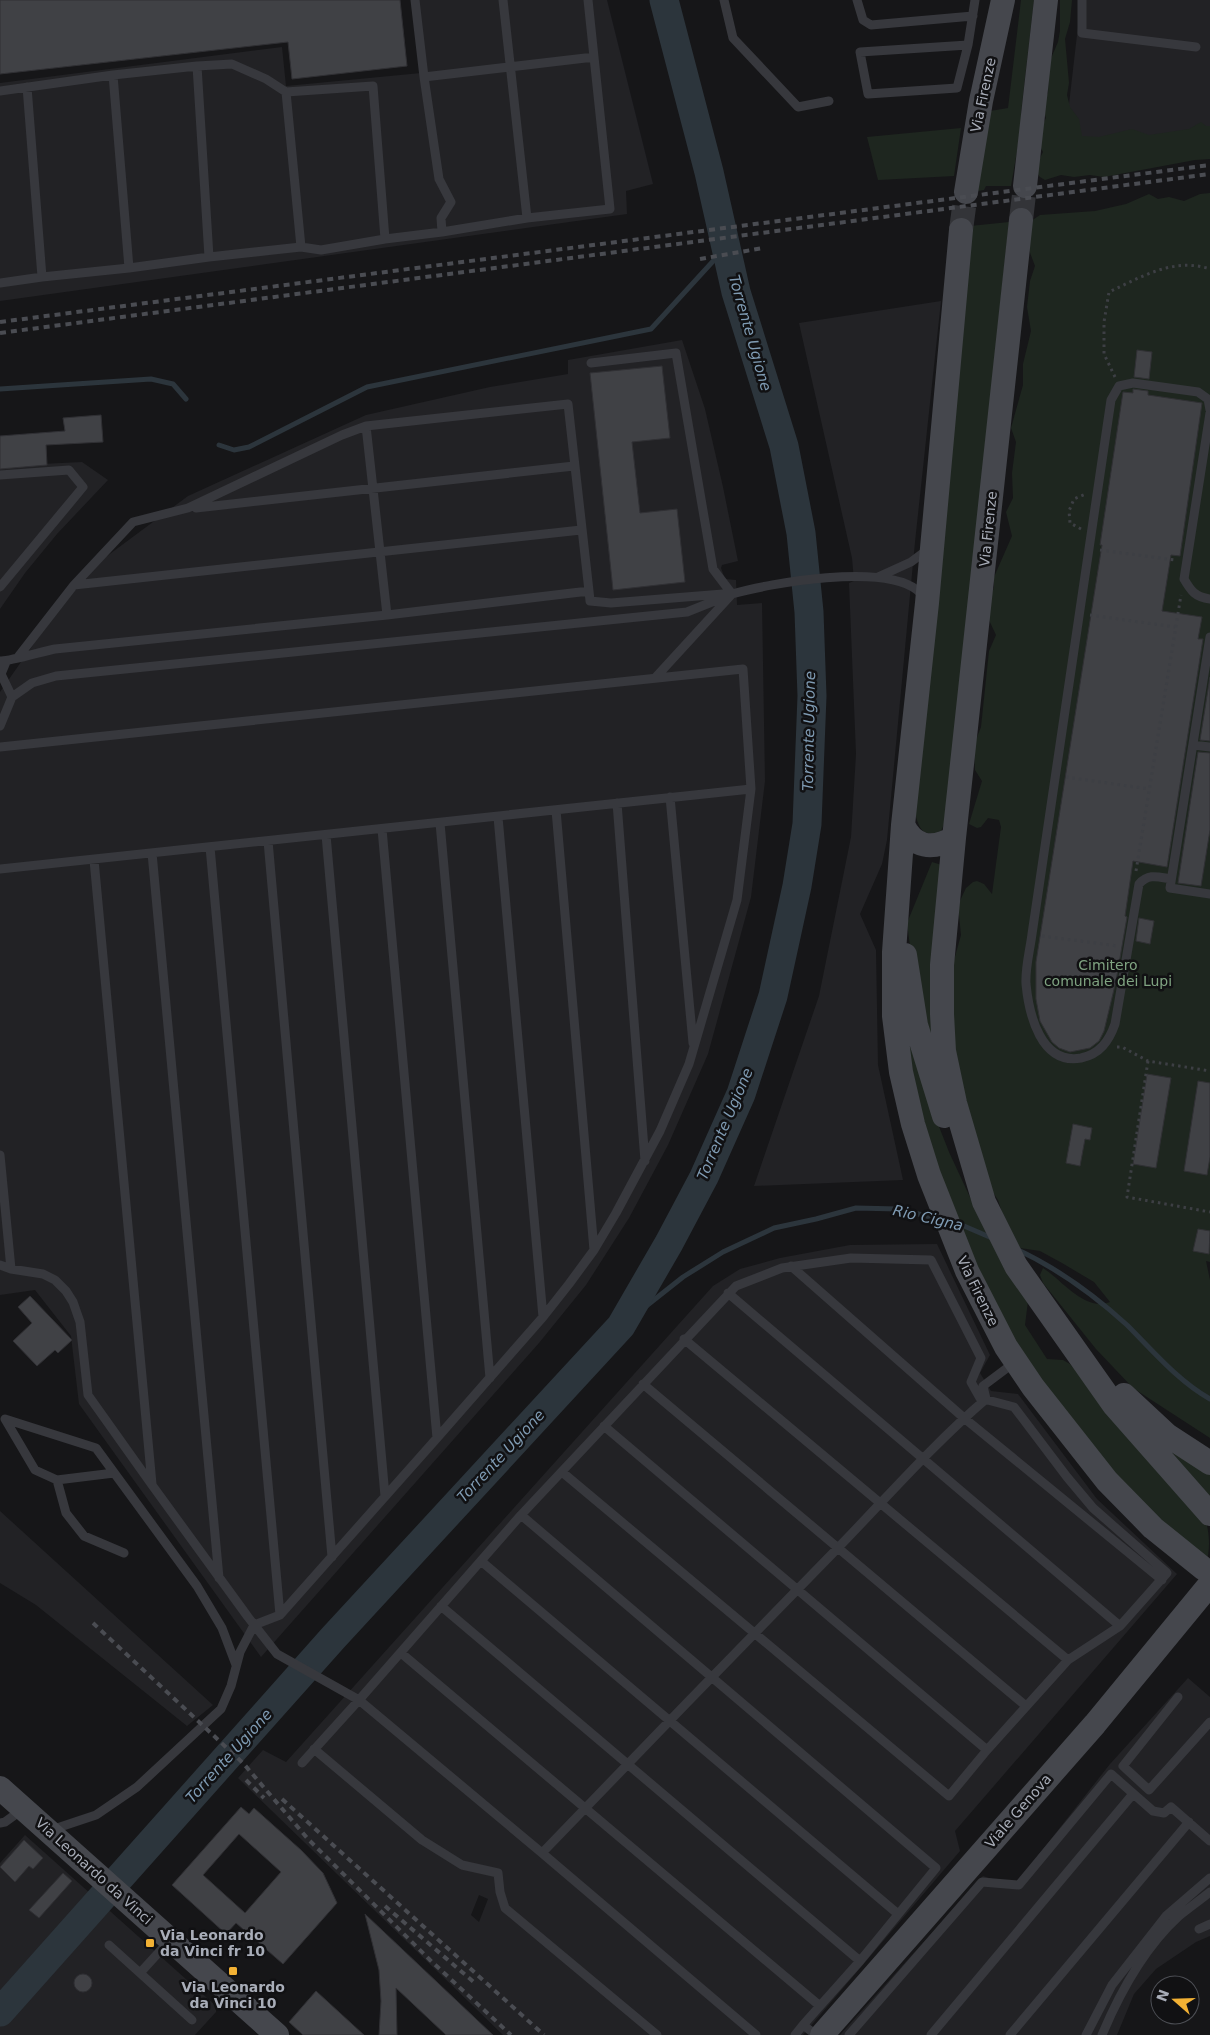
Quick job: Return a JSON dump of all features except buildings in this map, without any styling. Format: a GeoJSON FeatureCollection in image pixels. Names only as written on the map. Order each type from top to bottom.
{"type":"FeatureCollection","features":[{"type":"Feature","properties":{"kind":"main road","name":"Via Firenze"},"geometry":{"type":"LineString","coordinates":[[966,192],[981,101],[1003,0]]}},
{"type":"Feature","properties":{"kind":"main road"},"geometry":{"type":"LineString","coordinates":[[1025,186],[1046,0]]}},
{"type":"Feature","properties":{"kind":"main road","name":"Via Firenze"},"geometry":{"type":"LineString","coordinates":[[987,1210],[955,1103],[944,1051],[942,965],[1021,220]]}},
{"type":"Feature","properties":{"kind":"main road","name":"Via Firenze"},"geometry":{"type":"LineString","coordinates":[[961,230],[933,544],[903,825],[893,976],[896,1040],[906,1097],[921,1153],[954,1238],[987,1312],[1016,1361],[1033,1387],[1107,1481],[1153,1528],[1207,1577]]}},
{"type":"Feature","properties":{"kind":"main road"},"geometry":{"type":"LineString","coordinates":[[903,825],[912,840],[920,844],[939,844],[954,838]]}},
{"type":"Feature","properties":{"kind":"main road","name":"Via Firenze"},"geometry":{"type":"LineString","coordinates":[[897,914],[922,1050],[958,1157],[1007,1250],[1043,1306],[1114,1405],[1210,1514]]}},
{"type":"Feature","properties":{"kind":"main road","name":"Via Firenze"},"geometry":{"type":"LineString","coordinates":[[1085,1362],[1167,1435],[1210,1463]]}},
{"type":"Feature","properties":{"kind":"main road","name":"Viale Genova"},"geometry":{"type":"LineString","coordinates":[[813,2030],[975,1860],[1095,1724],[1207,1577]]}},
{"type":"Feature","properties":{"kind":"main road","name":"Via Leonardo da Vinci"},"geometry":{"type":"LineString","coordinates":[[0,1788],[276,2035]]}},
{"type":"Feature","properties":{"kind":"lane"},"geometry":{"type":"LineString","coordinates":[[415,0],[439,179],[451,202],[441,218],[442,232]]}},
{"type":"Feature","properties":{"kind":"lane"},"geometry":{"type":"LineString","coordinates":[[503,0],[527,218]]}},
{"type":"Feature","properties":{"kind":"lane"},"geometry":{"type":"LineString","coordinates":[[0,283],[301,247],[321,250],[527,218],[610,209],[588,0]]}},
{"type":"Feature","properties":{"kind":"lane"},"geometry":{"type":"LineString","coordinates":[[724,0],[733,38],[798,107],[829,100]]}},
{"type":"Feature","properties":{"kind":"lane"},"geometry":{"type":"LineString","coordinates":[[857,0],[863,20],[871,26],[973,16]]}},
{"type":"Feature","properties":{"kind":"lane"},"geometry":{"type":"LineString","coordinates":[[968,45],[860,52],[868,94],[957,88],[968,45],[976,0]]}},
{"type":"Feature","properties":{"kind":"lane"},"geometry":{"type":"LineString","coordinates":[[1082,0],[1082,33],[1196,47]]}},
{"type":"Feature","properties":{"kind":"lane"},"geometry":{"type":"LineString","coordinates":[[424,77],[594,56]]}},
{"type":"Feature","properties":{"kind":"lane"},"geometry":{"type":"LineString","coordinates":[[0,91],[113,75],[232,64],[266,78],[286,92],[373,86],[385,239]]}},
{"type":"Feature","properties":{"kind":"lane"},"geometry":{"type":"LineString","coordinates":[[198,66],[209,257]]}},
{"type":"Feature","properties":{"kind":"lane"},"geometry":{"type":"LineString","coordinates":[[113,75],[129,268]]}},
{"type":"Feature","properties":{"kind":"lane"},"geometry":{"type":"LineString","coordinates":[[27,87],[42,277]]}},
{"type":"Feature","properties":{"kind":"lane"},"geometry":{"type":"LineString","coordinates":[[286,92],[301,247]]}},
{"type":"Feature","properties":{"kind":"lane"},"geometry":{"type":"LineString","coordinates":[[591,363],[676,353],[713,569],[732,594]]}},
{"type":"Feature","properties":{"kind":"lane"},"geometry":{"type":"LineString","coordinates":[[1171,879],[1153,876],[1145,878],[1139,884],[1115,1024],[1110,1038],[1102,1048],[1084,1057],[1062,1058],[1044,1043],[1035,1026],[1026,984],[1111,400],[1119,386],[1133,384],[1198,392],[1208,399],[1210,411],[1205,474],[1184,578],[1192,593],[1202,598],[1210,599]]}},
{"type":"Feature","properties":{"kind":"lane"},"geometry":{"type":"LineString","coordinates":[[188,508],[342,435],[366,426],[568,404],[590,601],[611,603],[732,594]]}},
{"type":"Feature","properties":{"kind":"lane"},"geometry":{"type":"LineString","coordinates":[[366,426],[387,615]]}},
{"type":"Feature","properties":{"kind":"lane"},"geometry":{"type":"LineString","coordinates":[[18,657],[74,585],[133,522],[188,508],[574,466]]}},
{"type":"Feature","properties":{"kind":"lane"},"geometry":{"type":"LineString","coordinates":[[0,475],[70,470],[83,487],[0,587]]}},
{"type":"Feature","properties":{"kind":"lane"},"geometry":{"type":"LineString","coordinates":[[74,585],[581,530]]}},
{"type":"Feature","properties":{"kind":"lane"},"geometry":{"type":"LineString","coordinates":[[878,578],[921,556],[933,544]]}},
{"type":"Feature","properties":{"kind":"lane"},"geometry":{"type":"LineString","coordinates":[[0,726],[12,697],[32,684],[56,676],[687,612],[732,594],[764,585],[840,576],[892,580],[917,590],[927,603]]}},
{"type":"Feature","properties":{"kind":"lane"},"geometry":{"type":"LineString","coordinates":[[12,697],[1,674],[3,662],[55,649],[387,615],[589,591]]}},
{"type":"Feature","properties":{"kind":"lane"},"geometry":{"type":"LineString","coordinates":[[655,678],[732,594]]}},
{"type":"Feature","properties":{"kind":"lane"},"geometry":{"type":"LineString","coordinates":[[1210,637],[1170,888],[1210,894]]}},
{"type":"Feature","properties":{"kind":"lane"},"geometry":{"type":"LineString","coordinates":[[0,747],[743,669],[751,789],[737,900],[694,1048],[678,1090],[645,1161],[594,1250],[543,1317],[280,1616],[254,1625],[240,1652],[231,1686],[221,1709],[137,1787],[96,1815],[49,1831]]}},
{"type":"Feature","properties":{"kind":"lane"},"geometry":{"type":"LineString","coordinates":[[1194,745],[1210,747]]}},
{"type":"Feature","properties":{"kind":"lane"},"geometry":{"type":"LineString","coordinates":[[0,869],[751,789]]}},
{"type":"Feature","properties":{"kind":"lane"},"geometry":{"type":"LineString","coordinates":[[670,797],[694,1048]]}},
{"type":"Feature","properties":{"kind":"lane"},"geometry":{"type":"LineString","coordinates":[[617,803],[645,1161]]}},
{"type":"Feature","properties":{"kind":"lane"},"geometry":{"type":"LineString","coordinates":[[556,810],[594,1250]]}},
{"type":"Feature","properties":{"kind":"lane"},"geometry":{"type":"LineString","coordinates":[[498,817],[543,1317]]}},
{"type":"Feature","properties":{"kind":"lane"},"geometry":{"type":"LineString","coordinates":[[440,823],[490,1378]]}},
{"type":"Feature","properties":{"kind":"lane"},"geometry":{"type":"LineString","coordinates":[[382,829],[437,1438]]}},
{"type":"Feature","properties":{"kind":"lane"},"geometry":{"type":"LineString","coordinates":[[326,834],[386,1496]]}},
{"type":"Feature","properties":{"kind":"lane"},"geometry":{"type":"LineString","coordinates":[[268,841],[332,1557]]}},
{"type":"Feature","properties":{"kind":"lane"},"geometry":{"type":"LineString","coordinates":[[210,847],[280,1616]]}},
{"type":"Feature","properties":{"kind":"lane"},"geometry":{"type":"LineString","coordinates":[[152,853],[219,1578]]}},
{"type":"Feature","properties":{"kind":"lane"},"geometry":{"type":"LineString","coordinates":[[94,860],[152,1485]]}},
{"type":"Feature","properties":{"kind":"lane"},"geometry":{"type":"LineString","coordinates":[[0,1155],[11,1269]]}},
{"type":"Feature","properties":{"kind":"lane"},"geometry":{"type":"LineString","coordinates":[[302,1763],[521,1515],[728,1293],[736,1286],[791,1266],[851,1258],[931,1260],[981,1358],[971,1382],[980,1398],[1014,1407],[1093,1508],[1168,1573],[1120,1626],[1068,1660],[987,1750],[949,1796],[562,1472]]}},
{"type":"Feature","properties":{"kind":"lane"},"geometry":{"type":"LineString","coordinates":[[0,1265],[11,1269],[43,1274],[55,1280],[66,1291],[73,1302],[80,1322],[88,1395],[219,1578],[277,1654],[359,1700],[756,2035]]}},
{"type":"Feature","properties":{"kind":"lane"},"geometry":{"type":"LineString","coordinates":[[791,1266],[964,1418],[1162,1580]]}},
{"type":"Feature","properties":{"kind":"lane"},"geometry":{"type":"LineString","coordinates":[[728,1293],[1120,1626]]}},
{"type":"Feature","properties":{"kind":"lane"},"geometry":{"type":"LineString","coordinates":[[684,1339],[1068,1660]]}},
{"type":"Feature","properties":{"kind":"lane"},"geometry":{"type":"LineString","coordinates":[[986,1399],[983,1386],[1016,1361]]}},
{"type":"Feature","properties":{"kind":"lane"},"geometry":{"type":"LineString","coordinates":[[643,1384],[1026,1706]]}},
{"type":"Feature","properties":{"kind":"lane"},"geometry":{"type":"LineString","coordinates":[[542,1853],[964,1418],[986,1399]]}},
{"type":"Feature","properties":{"kind":"lane"},"geometry":{"type":"LineString","coordinates":[[3,1418],[36,1470],[57,1480],[114,1473]]}},
{"type":"Feature","properties":{"kind":"lane"},"geometry":{"type":"LineString","coordinates":[[3,1418],[96,1448],[197,1586],[222,1628],[236,1665]]}},
{"type":"Feature","properties":{"kind":"lane"},"geometry":{"type":"LineString","coordinates":[[604,1426],[987,1750]]}},
{"type":"Feature","properties":{"kind":"lane"},"geometry":{"type":"LineString","coordinates":[[57,1480],[66,1513],[84,1536],[124,1553]]}},
{"type":"Feature","properties":{"kind":"lane"},"geometry":{"type":"LineString","coordinates":[[521,1515],[936,1868],[860,1961],[820,2006],[813,2030],[815,2034]]}},
{"type":"Feature","properties":{"kind":"lane"},"geometry":{"type":"LineString","coordinates":[[481,1560],[898,1914]]}},
{"type":"Feature","properties":{"kind":"lane"},"geometry":{"type":"LineString","coordinates":[[441,1606],[860,1961]]}},
{"type":"Feature","properties":{"kind":"lane"},"geometry":{"type":"LineString","coordinates":[[401,1653],[820,2006]]}},
{"type":"Feature","properties":{"kind":"lane"},"geometry":{"type":"LineString","coordinates":[[1178,1697],[1123,1766],[1149,1790],[1210,1722]]}},
{"type":"Feature","properties":{"kind":"lane"},"geometry":{"type":"LineString","coordinates":[[314,1749],[422,1840],[462,1865],[498,1873],[500,1892],[505,1908],[657,2035]]}},
{"type":"Feature","properties":{"kind":"lane"},"geometry":{"type":"LineString","coordinates":[[848,2035],[982,1882],[1018,1884],[1111,1774],[1153,1811],[1164,1813],[1171,1808],[1210,1840]]}},
{"type":"Feature","properties":{"kind":"lane"},"geometry":{"type":"LineString","coordinates":[[932,2035],[1133,1794]]}},
{"type":"Feature","properties":{"kind":"lane"},"geometry":{"type":"LineString","coordinates":[[0,1822],[5,1822],[24,1809]]}},
{"type":"Feature","properties":{"kind":"lane"},"geometry":{"type":"LineString","coordinates":[[1010,2035],[1190,1822]]}},
{"type":"Feature","properties":{"kind":"lane"},"geometry":{"type":"LineString","coordinates":[[1086,2035],[1112,1985],[1166,1916],[1210,1878]]}},
{"type":"Feature","properties":{"kind":"lane"},"geometry":{"type":"LineString","coordinates":[[1102,2035],[1116,2002],[1146,1955],[1179,1916],[1210,1892]]}},
{"type":"Feature","properties":{"kind":"lane"},"geometry":{"type":"LineString","coordinates":[[1199,1929],[1210,1924]]}},
{"type":"Feature","properties":{"kind":"lane"},"geometry":{"type":"LineString","coordinates":[[140,1973],[170,1940]]}},
{"type":"Feature","properties":{"kind":"lane"},"geometry":{"type":"LineString","coordinates":[[109,1945],[192,2020]]}},
{"type":"Feature","properties":{"kind":"lane"},"geometry":{"type":"LineString","coordinates":[[794,2035],[813,2030]]}},
{"type":"Feature","properties":{"kind":"path"},"geometry":{"type":"LineString","coordinates":[[1119,386],[1104,354],[1104,322],[1109,292],[1164,267],[1203,267],[1210,269]]}},
{"type":"Feature","properties":{"kind":"path"},"geometry":{"type":"LineString","coordinates":[[1091,540],[1086,531],[1076,528],[1070,523],[1068,511],[1074,499],[1082,495],[1094,493],[1099,487]]}},
{"type":"Feature","properties":{"kind":"path"},"geometry":{"type":"LineString","coordinates":[[1100,550],[1187,562]]}},
{"type":"Feature","properties":{"kind":"path"},"geometry":{"type":"LineString","coordinates":[[1135,878],[1184,578]]}},
{"type":"Feature","properties":{"kind":"path"},"geometry":{"type":"LineString","coordinates":[[1091,615],[1175,627]]}},
{"type":"Feature","properties":{"kind":"path"},"geometry":{"type":"LineString","coordinates":[[1072,778],[1149,789]]}},
{"type":"Feature","properties":{"kind":"path"},"geometry":{"type":"LineString","coordinates":[[1047,936],[1124,947]]}},
{"type":"Feature","properties":{"kind":"path"},"geometry":{"type":"LineString","coordinates":[[1102,1048],[1122,1047],[1148,1061],[1210,1070]]}},
{"type":"Feature","properties":{"kind":"path"},"geometry":{"type":"LineString","coordinates":[[1148,1061],[1127,1197],[1210,1212]]}},
{"type":"Feature","properties":{"kind":"shaded area"},"geometry":{"type":"Polygon","coordinates":[[[413,0],[607,0],[653,184],[626,191],[627,214],[0,301],[0,83],[282,47],[286,86],[421,73],[413,0]]]}},
{"type":"Feature","properties":{"kind":"shaded area"},"geometry":{"type":"Polygon","coordinates":[[[1081,0],[1210,0],[1210,146],[1062,165],[1081,0]]]}},
{"type":"Feature","properties":{"kind":"shaded area"},"geometry":{"type":"Polygon","coordinates":[[[941,301],[915,542],[887,840],[882,864],[860,914],[876,950],[878,1065],[903,1180],[754,1186],[819,996],[851,837],[856,754],[849,583],[854,581],[852,558],[799,323],[941,301]]]}},
{"type":"Feature","properties":{"kind":"shaded area"},"geometry":{"type":"Polygon","coordinates":[[[682,340],[705,409],[738,561],[722,565],[721,568],[725,579],[736,580],[737,605],[762,603],[765,781],[751,897],[708,1054],[668,1145],[629,1218],[586,1285],[539,1343],[261,1657],[79,1404],[71,1336],[35,1290],[0,1295],[0,692],[35,642],[95,565],[188,496],[366,415],[490,387],[568,374],[568,360],[682,340]]]}},
{"type":"Feature","properties":{"kind":"shaded area"},"geometry":{"type":"Polygon","coordinates":[[[82,462],[108,480],[57,534],[25,573],[0,609],[0,466],[82,462]]]}},
{"type":"Feature","properties":{"kind":"shaded area"},"geometry":{"type":"Polygon","coordinates":[[[937,1244],[990,1355],[980,1373],[991,1391],[1018,1394],[1097,1499],[1177,1574],[955,1831],[960,1851],[803,2035],[503,2035],[238,1778],[263,1750],[286,1762],[713,1286],[740,1269],[780,1258],[850,1245],[937,1244]],[[479,1895],[471,1915],[479,1922],[488,1899],[479,1895]]]}},
{"type":"Feature","properties":{"kind":"shaded area"},"geometry":{"type":"Polygon","coordinates":[[[0,1511],[213,1705],[187,1726],[36,1605],[0,1583],[0,1511]]]}},
{"type":"Feature","properties":{"kind":"shaded area"},"geometry":{"type":"Polygon","coordinates":[[[1188,1678],[1210,1697],[1210,1936],[1196,1942],[1150,1975],[1134,1994],[1117,2035],[840,2035],[983,1876],[1014,1886],[1110,1764],[1188,1678]]]}},
{"type":"Feature","properties":{"kind":"shaded area"},"geometry":{"type":"Polygon","coordinates":[[[25,1835],[216,2006],[216,2012],[195,2035],[0,2035],[0,1863],[25,1835]]]}},
{"type":"Feature","properties":{"kind":"green space"},"geometry":{"type":"Polygon","coordinates":[[[1021,0],[1034,0],[1021,113],[1023,116],[1011,186],[986,186],[984,190],[972,192],[990,111],[1008,108],[1021,0]]]}},
{"type":"Feature","properties":{"kind":"green space"},"geometry":{"type":"Polygon","coordinates":[[[1060,0],[1072,0],[1070,22],[1065,39],[1069,83],[1067,95],[1070,107],[1079,119],[1082,136],[1099,137],[1132,129],[1149,135],[1189,129],[1201,122],[1206,126],[1210,126],[1210,159],[1195,160],[1104,177],[1061,175],[1045,180],[1040,177],[1036,172],[1043,152],[1038,143],[1039,131],[1046,118],[1041,105],[1048,93],[1049,63],[1058,42],[1060,31],[1060,0]]]}},
{"type":"Feature","properties":{"kind":"green space"},"geometry":{"type":"Polygon","coordinates":[[[961,128],[954,176],[878,180],[867,137],[961,128]]]}},
{"type":"Feature","properties":{"kind":"green space","name":"Cimitero comunale dei Lupi"},"geometry":{"type":"Polygon","coordinates":[[[1210,193],[1210,1262],[1206,1261],[1210,1280],[1210,1438],[1133,1388],[1096,1349],[1043,1283],[1040,1275],[1043,1268],[1083,1299],[1101,1304],[1110,1302],[1094,1282],[1040,1251],[1020,1248],[1006,1225],[998,1200],[983,1177],[947,1031],[951,971],[961,935],[958,905],[966,888],[973,882],[977,881],[984,884],[992,894],[1001,827],[999,820],[988,818],[981,827],[977,828],[969,824],[982,781],[975,770],[974,751],[981,727],[989,651],[996,635],[988,618],[989,601],[994,587],[994,577],[1012,536],[1006,512],[1013,498],[1012,473],[1016,442],[1011,428],[1023,385],[1023,364],[1031,331],[1027,307],[1030,281],[1035,266],[1029,250],[1031,221],[1040,215],[1095,211],[1126,204],[1149,194],[1158,199],[1169,197],[1184,201],[1200,194],[1210,193]]]}},
{"type":"Feature","properties":{"kind":"green space"},"geometry":{"type":"Polygon","coordinates":[[[1009,222],[946,820],[941,831],[926,833],[920,828],[915,813],[970,226],[1009,222]]]}},
{"type":"Feature","properties":{"kind":"green space"},"geometry":{"type":"Polygon","coordinates":[[[932,862],[942,865],[937,1058],[913,970],[907,923],[932,862]]]}},
{"type":"Feature","properties":{"kind":"green space"},"geometry":{"type":"Polygon","coordinates":[[[908,1020],[938,1124],[949,1152],[981,1221],[1028,1301],[1025,1325],[1047,1359],[1063,1360],[1070,1364],[1206,1522],[1209,1543],[1206,1563],[1164,1525],[1074,1430],[982,1291],[910,1091],[908,1020]]]}},
{"type":"Feature","properties":{"kind":"green space"},"geometry":{"type":"Polygon","coordinates":[[[1169,1447],[1210,1473],[1210,1500],[1169,1452],[1169,1447]]]}},
{"type":"Feature","properties":{"kind":"waterway","name":"Torrente Ugione"},"geometry":{"type":"LineString","coordinates":[[0,2012],[333,1638],[621,1326],[669,1243],[704,1177],[741,1094],[773,996],[797,886],[807,824],[812,696],[809,612],[801,533],[784,446],[736,292],[709,172],[664,0]]}},
{"type":"Feature","properties":{"kind":"waterway"},"geometry":{"type":"LineString","coordinates":[[219,445],[234,450],[249,447],[367,387],[651,329],[726,247]]}},
{"type":"Feature","properties":{"kind":"waterway"},"geometry":{"type":"LineString","coordinates":[[0,389],[151,379],[173,384],[186,399]]}},
{"type":"Feature","properties":{"kind":"waterway","name":"Rio Cigna"},"geometry":{"type":"LineString","coordinates":[[621,1326],[683,1277],[723,1252],[774,1228],[856,1208],[898,1209],[939,1219]]}},
{"type":"Feature","properties":{"kind":"waterway","name":"Rio Cigna"},"geometry":{"type":"LineString","coordinates":[[957,1223],[992,1238]]}},
{"type":"Feature","properties":{"kind":"waterway","name":"Rio Cigna"},"geometry":{"type":"LineString","coordinates":[[1016,1249],[1060,1273],[1088,1292],[1127,1325],[1187,1384],[1210,1399]]}},
{"type":"Feature","properties":{"kind":"tunnel"},"geometry":{"type":"LineString","coordinates":[[1021,220],[1025,186]]}},
{"type":"Feature","properties":{"kind":"tunnel"},"geometry":{"type":"LineString","coordinates":[[961,230],[966,192]]}},
{"type":"Feature","properties":{"kind":"railway"},"geometry":{"type":"LineString","coordinates":[[0,322],[1210,165]]}},
{"type":"Feature","properties":{"kind":"railway"},"geometry":{"type":"LineString","coordinates":[[0,333],[1210,174]]}},
{"type":"Feature","properties":{"kind":"railway"},"geometry":{"type":"LineString","coordinates":[[700,259],[763,248]]}},
{"type":"Feature","properties":{"kind":"railway"},"geometry":{"type":"LineString","coordinates":[[93,1623],[243,1763],[308,1839],[430,1960],[511,2035]]}},
{"type":"Feature","properties":{"kind":"railway"},"geometry":{"type":"LineString","coordinates":[[246,1780],[264,1798]]}},
{"type":"Feature","properties":{"kind":"railway"},"geometry":{"type":"LineString","coordinates":[[282,1799],[544,2035]]}},
{"type":"Feature","properties":{"kind":"railway"},"geometry":{"type":"LineString","coordinates":[[385,1906],[476,1984]]}},
{"type":"Feature","properties":{"kind":"place","name":"Via Leonardo da Vinci fr 10"},"geometry":{"type":"Point","coordinates":[150,1943]}},
{"type":"Feature","properties":{"kind":"place","name":"Via Leonardo da Vinci 10"},"geometry":{"type":"Point","coordinates":[233,1971]}}]}
